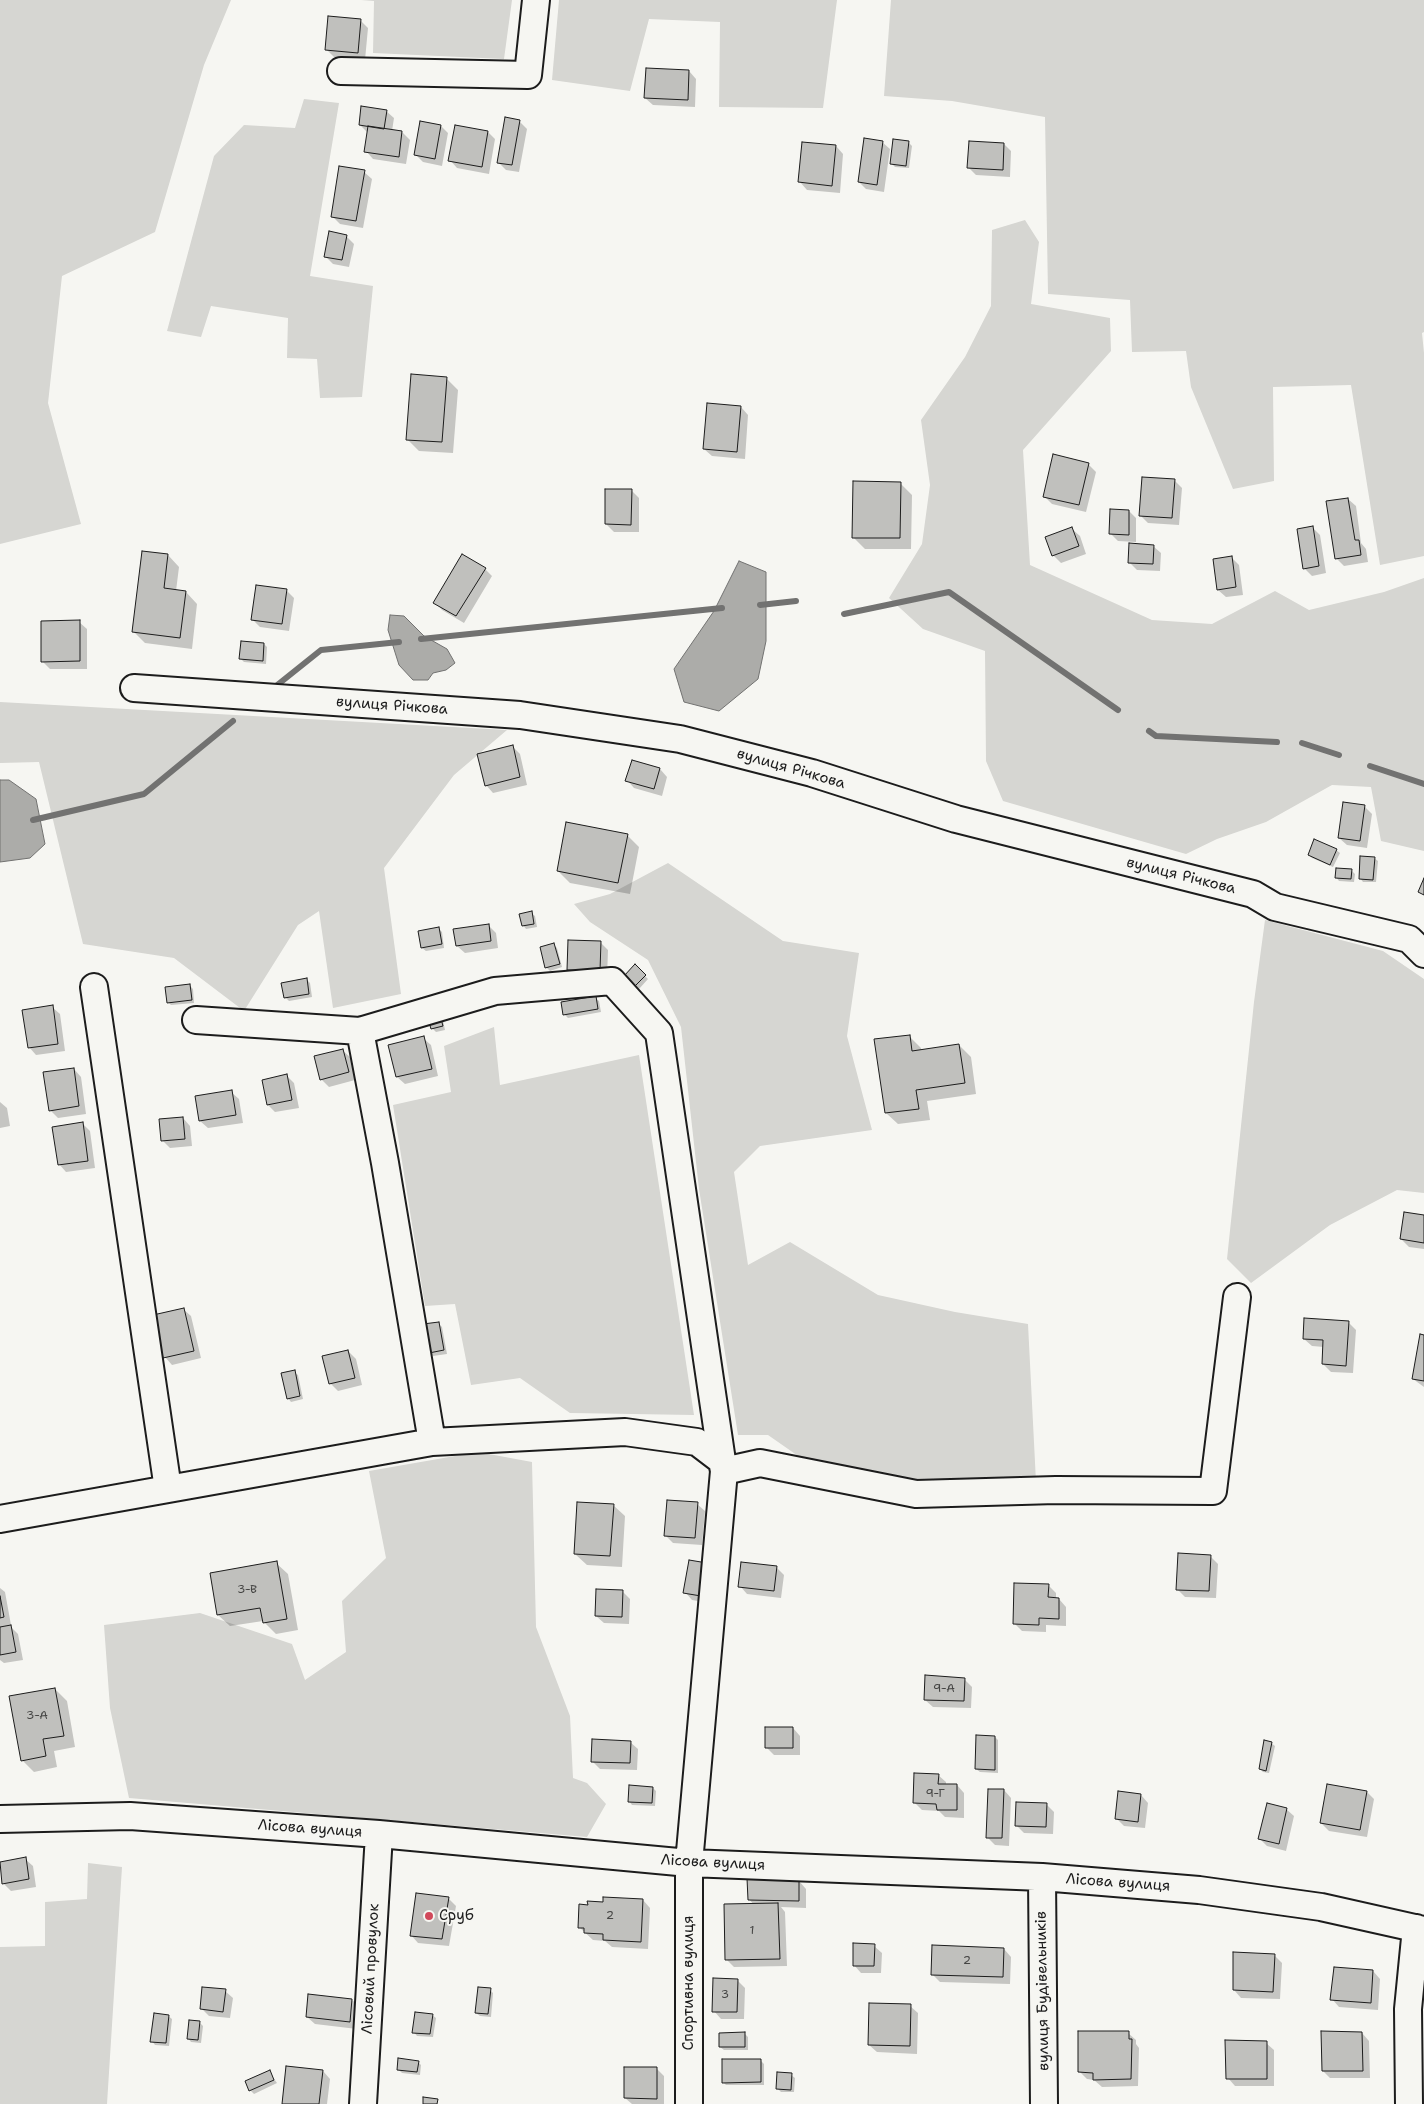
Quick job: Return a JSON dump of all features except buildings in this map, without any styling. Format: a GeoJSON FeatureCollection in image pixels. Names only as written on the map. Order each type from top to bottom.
{"type":"FeatureCollection","features":[{"type":"Feature","properties":{"kind":"street"},"geometry":{"type":"LineString","coordinates":[[341,71],[528,74],[536,0]]}},
{"type":"Feature","properties":{"kind":"street","name":"вулиця Річкова"},"geometry":{"type":"LineString","coordinates":[[134,688],[520,715],[680,739],[812,773],[956,819],[1253,894],[1274,907],[1409,939],[1424,954]]}},
{"type":"Feature","properties":{"kind":"street","name":"Спортивна вулиця"},"geometry":{"type":"LineString","coordinates":[[360,1031],[495,991],[612,981],[659,1033],[723,1466],[689,1863],[689,2104]]}},
{"type":"Feature","properties":{"kind":"street"},"geometry":{"type":"LineString","coordinates":[[94,986],[168,1489]]}},
{"type":"Feature","properties":{"kind":"street"},"geometry":{"type":"LineString","coordinates":[[196,1020],[360,1031],[385,1163],[432,1442]]}},
{"type":"Feature","properties":{"kind":"street"},"geometry":{"type":"LineString","coordinates":[[0,1519],[432,1442],[625,1432],[697,1442],[723,1466],[760,1463],[916,1494],[1056,1490],[1213,1491],[1237,1297]]}},
{"type":"Feature","properties":{"kind":"street","name":"Лісова вулиця"},"geometry":{"type":"LineString","coordinates":[[0,1820],[130,1816],[378,1834],[689,1863],[1042,1877],[1218,1892],[1321,1906],[1420,1929]]}},
{"type":"Feature","properties":{"kind":"street","name":"Лісовий провулок"},"geometry":{"type":"LineString","coordinates":[[363,2104],[378,1834]]}},
{"type":"Feature","properties":{"kind":"street","name":"вулиця Будівельників"},"geometry":{"type":"LineString","coordinates":[[1042,1877],[1044,2104]]}},
{"type":"Feature","properties":{"kind":"street"},"geometry":{"type":"LineString","coordinates":[[1409,2104],[1408,2009],[1420,1929]]}},
{"type":"Feature","properties":{"kind":"shaded area"},"geometry":{"type":"Polygon","coordinates":[[[0,0],[231,0],[204,65],[155,232],[62,276],[48,403],[81,524],[0,544],[0,0]]]}},
{"type":"Feature","properties":{"kind":"shaded area"},"geometry":{"type":"Polygon","coordinates":[[[361,0],[512,0],[504,59],[373,53],[374,1],[361,0]]]}},
{"type":"Feature","properties":{"kind":"shaded area"},"geometry":{"type":"Polygon","coordinates":[[[559,0],[837,0],[823,108],[719,107],[720,22],[649,19],[630,91],[552,80],[559,0]]]}},
{"type":"Feature","properties":{"kind":"shaded area"},"geometry":{"type":"Polygon","coordinates":[[[891,0],[1424,0],[1424,332],[1422,333],[1424,353],[1424,556],[1380,565],[1351,385],[1273,387],[1274,481],[1233,489],[1191,387],[1186,351],[1132,352],[1130,300],[1048,294],[1045,117],[952,101],[884,96],[891,0]]]}},
{"type":"Feature","properties":{"kind":"shaded area"},"geometry":{"type":"Polygon","coordinates":[[[304,99],[339,103],[310,276],[373,286],[362,397],[320,398],[317,359],[287,358],[288,318],[211,306],[201,337],[167,331],[214,156],[244,125],[295,128],[304,99]]]}},
{"type":"Feature","properties":{"kind":"shaded area"},"geometry":{"type":"Polygon","coordinates":[[[1025,220],[1039,242],[1031,304],[1110,318],[1111,351],[1023,450],[1030,565],[1152,620],[1212,624],[1275,591],[1309,610],[1384,592],[1424,578],[1424,851],[1381,841],[1371,787],[1332,785],[1266,822],[1217,839],[1186,854],[1003,801],[986,761],[985,651],[923,629],[889,598],[922,544],[930,485],[921,420],[965,357],[991,306],[992,230],[1025,220]]]}},
{"type":"Feature","properties":{"kind":"shaded area"},"geometry":{"type":"Polygon","coordinates":[[[739,561],[766,572],[766,641],[758,679],[719,711],[684,702],[674,669],[714,611],[739,561]]]}},
{"type":"Feature","properties":{"kind":"shaded area"},"geometry":{"type":"Polygon","coordinates":[[[390,615],[404,616],[424,636],[447,649],[455,663],[446,670],[433,673],[428,680],[413,680],[399,665],[388,630],[390,615]]]}},
{"type":"Feature","properties":{"kind":"shaded area"},"geometry":{"type":"Polygon","coordinates":[[[0,702],[507,730],[454,775],[384,868],[401,994],[333,1008],[319,911],[298,925],[244,1011],[174,958],[83,944],[39,762],[0,763],[0,702]]]}},
{"type":"Feature","properties":{"kind":"shaded area"},"geometry":{"type":"Polygon","coordinates":[[[0,780],[9,780],[36,799],[45,844],[30,858],[0,862],[0,780]]]}},
{"type":"Feature","properties":{"kind":"shaded area"},"geometry":{"type":"Polygon","coordinates":[[[668,863],[783,941],[859,953],[847,1036],[872,1130],[760,1146],[734,1172],[748,1265],[790,1242],[878,1295],[955,1312],[1028,1324],[1036,1482],[949,1493],[801,1458],[768,1435],[738,1435],[699,1189],[681,1027],[648,960],[590,922],[574,904],[610,894],[668,863]]]}},
{"type":"Feature","properties":{"kind":"shaded area"},"geometry":{"type":"Polygon","coordinates":[[[1265,920],[1383,951],[1424,979],[1424,1193],[1397,1190],[1330,1225],[1251,1283],[1227,1259],[1254,1002],[1265,920]]]}},
{"type":"Feature","properties":{"kind":"shaded area"},"geometry":{"type":"Polygon","coordinates":[[[494,1027],[500,1085],[639,1055],[694,1415],[570,1413],[520,1378],[471,1385],[455,1304],[425,1306],[393,1105],[451,1092],[444,1046],[494,1027]]]}},
{"type":"Feature","properties":{"kind":"shaded area"},"geometry":{"type":"Polygon","coordinates":[[[478,1452],[532,1462],[536,1627],[570,1716],[573,1778],[587,1783],[606,1804],[587,1837],[129,1798],[110,1708],[104,1625],[200,1613],[292,1644],[305,1680],[346,1652],[342,1601],[386,1558],[369,1471],[478,1452]]]}},
{"type":"Feature","properties":{"kind":"shaded area"},"geometry":{"type":"Polygon","coordinates":[[[88,1863],[122,1867],[107,2104],[0,2104],[0,1947],[45,1946],[45,1902],[87,1899],[88,1863]]]}},
{"type":"Feature","properties":{"kind":"waterway"},"geometry":{"type":"LineString","coordinates":[[844,614],[949,592],[1118,710]]}},
{"type":"Feature","properties":{"kind":"waterway"},"geometry":{"type":"LineString","coordinates":[[760,605],[796,601]]}},
{"type":"Feature","properties":{"kind":"waterway"},"geometry":{"type":"LineString","coordinates":[[421,639],[722,608]]}},
{"type":"Feature","properties":{"kind":"waterway"},"geometry":{"type":"LineString","coordinates":[[271,690],[321,650],[399,642]]}},
{"type":"Feature","properties":{"kind":"waterway"},"geometry":{"type":"LineString","coordinates":[[33,820],[144,794],[233,721]]}},
{"type":"Feature","properties":{"kind":"waterway"},"geometry":{"type":"LineString","coordinates":[[1149,731],[1156,736],[1277,742]]}},
{"type":"Feature","properties":{"kind":"waterway"},"geometry":{"type":"LineString","coordinates":[[1302,743],[1339,755]]}},
{"type":"Feature","properties":{"kind":"waterway"},"geometry":{"type":"LineString","coordinates":[[1370,766],[1424,784]]}},
{"type":"Feature","properties":{"kind":"place","name":"Сруб"},"geometry":{"type":"Point","coordinates":[429,1916]}}]}
